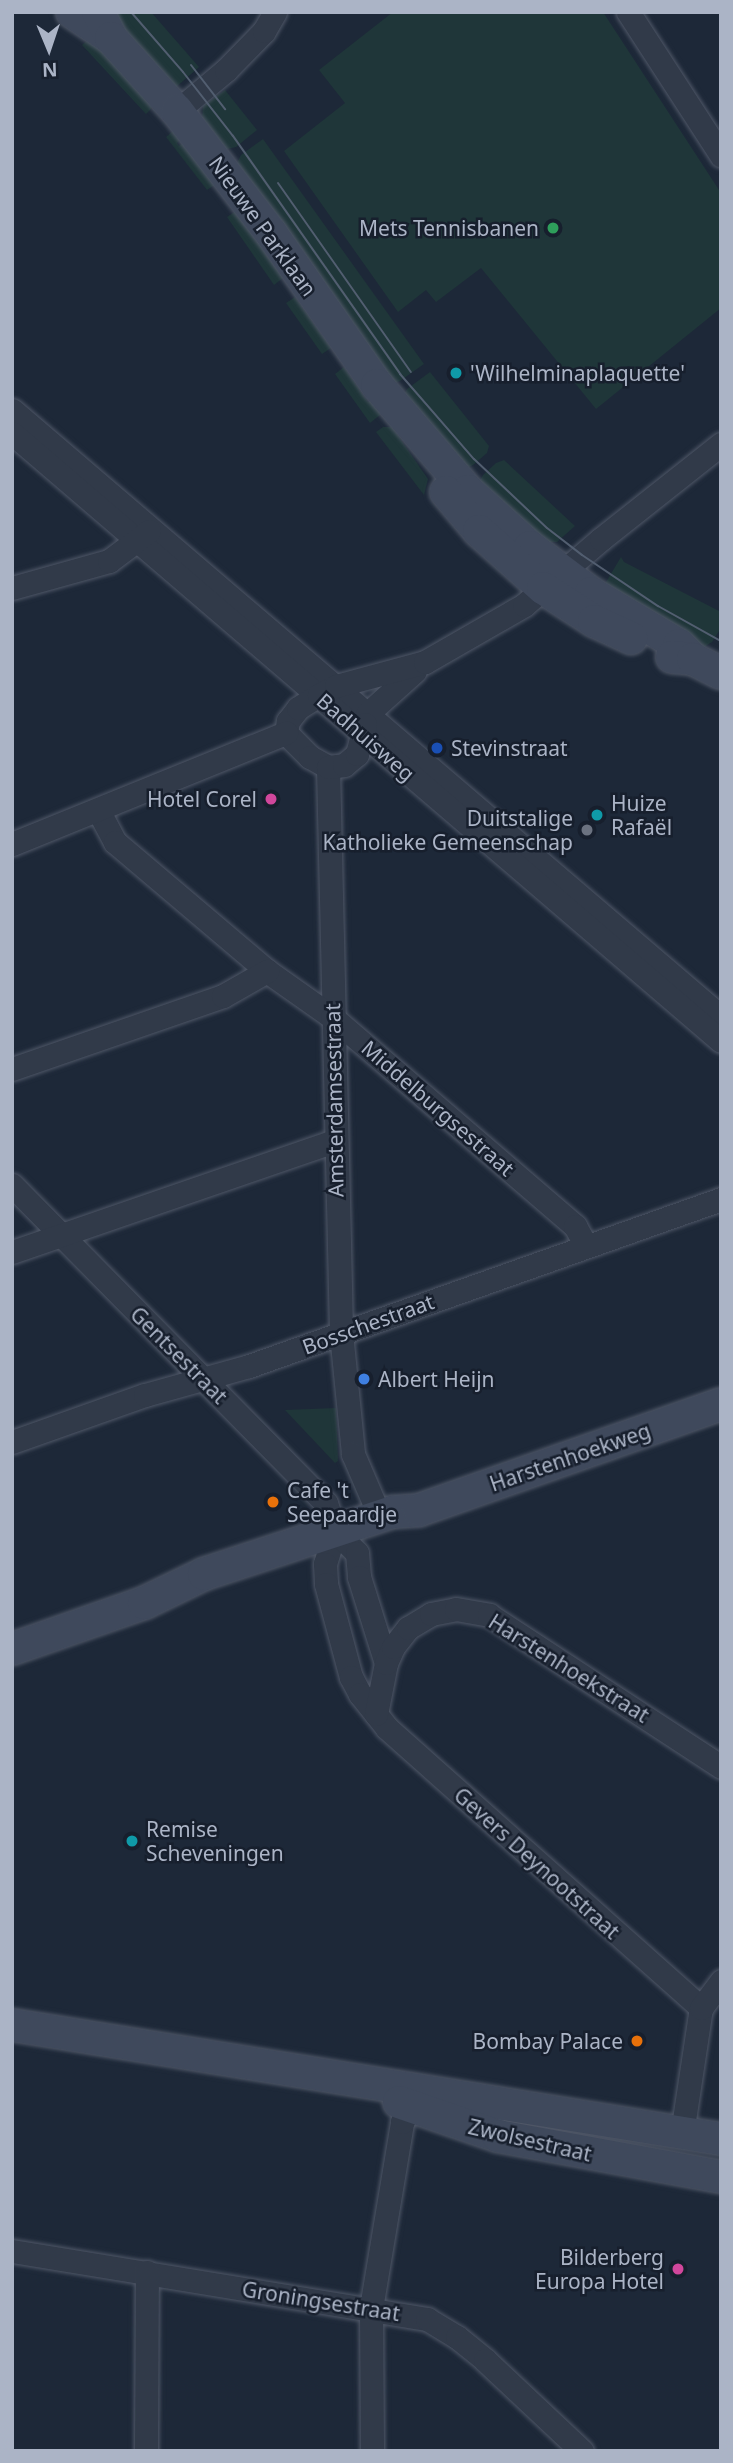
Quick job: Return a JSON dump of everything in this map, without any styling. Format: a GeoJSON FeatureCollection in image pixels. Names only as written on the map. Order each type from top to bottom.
{"type":"FeatureCollection","features":[{"type":"Feature","properties":{"kind":"main road","name":"Nieuwe Parklaan"},"geometry":{"type":"LineString","coordinates":[[72,12],[105,25],[177,111],[271,233],[405,422],[468,491],[530,547],[553,580],[605,603],[679,645],[693,659],[721,673]]}},
{"type":"Feature","properties":{"kind":"main road","name":"Harstenhoekweg"},"geometry":{"type":"LineString","coordinates":[[12,1649],[144,1603],[211,1594],[337,1542],[393,1512],[419,1510],[721,1404]]}},
{"type":"Feature","properties":{"kind":"main road","name":"Zwolsestraat"},"geometry":{"type":"LineString","coordinates":[[12,2025],[346,2081],[416,2099],[721,2139]]}},
{"type":"Feature","properties":{"kind":"main road","name":"Zwolsestraat"},"geometry":{"type":"LineString","coordinates":[[416,2099],[498,2136],[721,2177]]}},
{"type":"Feature","properties":{"kind":"street"},"geometry":{"type":"LineString","coordinates":[[177,111],[226,70],[264,31],[275,12]]}},
{"type":"Feature","properties":{"kind":"street"},"geometry":{"type":"LineString","coordinates":[[628,12],[721,155]]}},
{"type":"Feature","properties":{"kind":"street","name":"Badhuisweg"},"geometry":{"type":"LineString","coordinates":[[12,410],[145,535]]}},
{"type":"Feature","properties":{"kind":"street","name":"Badhuisweg"},"geometry":{"type":"LineString","coordinates":[[12,433],[145,535],[328,690],[721,1041]]}},
{"type":"Feature","properties":{"kind":"street"},"geometry":{"type":"LineString","coordinates":[[286,733],[288,721],[298,708],[328,690],[425,662],[482,633],[524,605],[721,444]]}},
{"type":"Feature","properties":{"kind":"street"},"geometry":{"type":"LineString","coordinates":[[12,588],[109,561],[145,535]]}},
{"type":"Feature","properties":{"kind":"street"},"geometry":{"type":"LineString","coordinates":[[286,733],[310,757],[328,767],[344,765],[357,754],[364,724],[388,692],[425,662]]}},
{"type":"Feature","properties":{"kind":"street","name":"Badhuisweg"},"geometry":{"type":"LineString","coordinates":[[364,724],[721,1017]]}},
{"type":"Feature","properties":{"kind":"street"},"geometry":{"type":"LineString","coordinates":[[12,844],[286,733]]}},
{"type":"Feature","properties":{"kind":"street","name":"Amsterdamsestraat"},"geometry":{"type":"LineString","coordinates":[[328,767],[341,1333],[353,1454],[374,1503]]}},
{"type":"Feature","properties":{"kind":"street","name":"Middelburgsestraat"},"geometry":{"type":"LineString","coordinates":[[98,810],[116,842],[267,971],[332,1017],[575,1226],[586,1246]]}},
{"type":"Feature","properties":{"kind":"street"},"geometry":{"type":"LineString","coordinates":[[12,1069],[223,996],[267,971]]}},
{"type":"Feature","properties":{"kind":"street"},"geometry":{"type":"LineString","coordinates":[[12,1252],[335,1141]]}},
{"type":"Feature","properties":{"kind":"street","name":"Gentsestraat"},"geometry":{"type":"LineString","coordinates":[[12,1185],[326,1503],[337,1542],[357,1553],[359,1577],[386,1663]]}},
{"type":"Feature","properties":{"kind":"street","name":"Bosschestraat"},"geometry":{"type":"LineString","coordinates":[[12,1442],[145,1395],[249,1366],[721,1199]]}},
{"type":"Feature","properties":{"kind":"street","name":"Gevers Deynootstraat"},"geometry":{"type":"LineString","coordinates":[[337,1542],[326,1584],[351,1676],[376,1714],[409,1749],[701,2008]]}},
{"type":"Feature","properties":{"kind":"street","name":"Harstenhoekstraat"},"geometry":{"type":"LineString","coordinates":[[386,1663],[393,1647],[408,1628],[431,1614],[456,1609],[489,1615],[721,1767]]}},
{"type":"Feature","properties":{"kind":"street"},"geometry":{"type":"LineString","coordinates":[[376,1714],[386,1663]]}},
{"type":"Feature","properties":{"kind":"street"},"geometry":{"type":"LineString","coordinates":[[682,2133],[701,2008],[721,1980]]}},
{"type":"Feature","properties":{"kind":"street"},"geometry":{"type":"LineString","coordinates":[[372,2451],[371,2308],[402,2122],[416,2099]]}},
{"type":"Feature","properties":{"kind":"street","name":"Groningsestraat"},"geometry":{"type":"LineString","coordinates":[[12,2251],[427,2319],[457,2337],[582,2451]]}},
{"type":"Feature","properties":{"kind":"street"},"geometry":{"type":"LineString","coordinates":[[146,2451],[147,2272]]}},
{"type":"Feature","properties":{"kind":"green space"},"geometry":{"type":"Polygon","coordinates":[[[106,12],[151,12],[199,67],[174,89],[106,12]]]}},
{"type":"Feature","properties":{"kind":"green space","name":"Mets Tennisbanen"},"geometry":{"type":"Polygon","coordinates":[[[393,12],[603,12],[721,193],[721,308],[596,409],[481,268],[436,302],[426,290],[398,312],[284,151],[345,103],[319,70],[393,12]]]}},
{"type":"Feature","properties":{"kind":"green space"},"geometry":{"type":"Polygon","coordinates":[[[89,39],[153,98],[151,109],[146,114],[82,45],[89,39]]]}},
{"type":"Feature","properties":{"kind":"green space"},"geometry":{"type":"Polygon","coordinates":[[[225,90],[257,130],[236,147],[223,150],[202,120],[203,106],[225,90]]]}},
{"type":"Feature","properties":{"kind":"green space"},"geometry":{"type":"Polygon","coordinates":[[[173,131],[181,139],[177,143],[179,146],[184,142],[216,184],[207,190],[166,137],[173,131]]]}},
{"type":"Feature","properties":{"kind":"green space"},"geometry":{"type":"Polygon","coordinates":[[[263,139],[424,364],[400,381],[388,385],[235,167],[241,155],[263,139]]]}},
{"type":"Feature","properties":{"kind":"green space"},"geometry":{"type":"Polygon","coordinates":[[[236,211],[283,278],[274,285],[227,217],[236,211]]]}},
{"type":"Feature","properties":{"kind":"green space"},"geometry":{"type":"Polygon","coordinates":[[[295,297],[331,348],[322,354],[286,303],[295,297]]]}},
{"type":"Feature","properties":{"kind":"green space"},"geometry":{"type":"Polygon","coordinates":[[[344,367],[368,402],[372,400],[380,410],[380,415],[370,423],[335,374],[344,367]]]}},
{"type":"Feature","properties":{"kind":"green space"},"geometry":{"type":"Polygon","coordinates":[[[430,372],[489,446],[487,453],[473,465],[458,472],[400,402],[407,389],[430,372]]]}},
{"type":"Feature","properties":{"kind":"green space"},"geometry":{"type":"Polygon","coordinates":[[[383,427],[392,427],[428,479],[424,495],[376,432],[383,427]]]}},
{"type":"Feature","properties":{"kind":"green space"},"geometry":{"type":"Polygon","coordinates":[[[504,460],[575,526],[557,542],[532,542],[475,490],[483,475],[496,463],[504,460]]]}},
{"type":"Feature","properties":{"kind":"green space"},"geometry":{"type":"Polygon","coordinates":[[[621,557],[624,562],[721,612],[721,628],[712,642],[701,649],[600,592],[621,557]]]}},
{"type":"Feature","properties":{"kind":"green space"},"geometry":{"type":"Polygon","coordinates":[[[336,1408],[338,1461],[335,1463],[285,1410],[336,1408]]]}},
{"type":"Feature","properties":{"kind":"tram line"},"geometry":{"type":"LineString","coordinates":[[131,12],[233,136],[400,374],[474,459],[547,528],[582,555],[658,606],[721,641]]}},
{"type":"Feature","properties":{"kind":"tram line"},"geometry":{"type":"LineString","coordinates":[[191,65],[225,109]]}},
{"type":"Feature","properties":{"kind":"tram line"},"geometry":{"type":"LineString","coordinates":[[278,183],[411,372]]}},
{"type":"Feature","properties":{"kind":"place","name":"Mets Tennisbanen"},"geometry":{"type":"Point","coordinates":[553,228]}},
{"type":"Feature","properties":{"kind":"place","name":"'Wilhelminaplaquette'"},"geometry":{"type":"Point","coordinates":[456,373]}},
{"type":"Feature","properties":{"kind":"place","name":"Stevinstraat"},"geometry":{"type":"Point","coordinates":[437,748]}},
{"type":"Feature","properties":{"kind":"place","name":"Hotel Corel"},"geometry":{"type":"Point","coordinates":[271,799]}},
{"type":"Feature","properties":{"kind":"place","name":"Huize Rafaël"},"geometry":{"type":"Point","coordinates":[597,815]}},
{"type":"Feature","properties":{"kind":"place","name":"Duitstalige Katholieke Gemeenschap"},"geometry":{"type":"Point","coordinates":[587,830]}},
{"type":"Feature","properties":{"kind":"place","name":"Albert Heijn"},"geometry":{"type":"Point","coordinates":[364,1379]}},
{"type":"Feature","properties":{"kind":"place","name":"Cafe 't Seepaardje"},"geometry":{"type":"Point","coordinates":[273,1502]}},
{"type":"Feature","properties":{"kind":"place","name":"Remise Scheveningen"},"geometry":{"type":"Point","coordinates":[132,1841]}},
{"type":"Feature","properties":{"kind":"place","name":"Bombay Palace"},"geometry":{"type":"Point","coordinates":[637,2041]}},
{"type":"Feature","properties":{"kind":"place","name":"Bilderberg Europa Hotel"},"geometry":{"type":"Point","coordinates":[678,2269]}}]}
